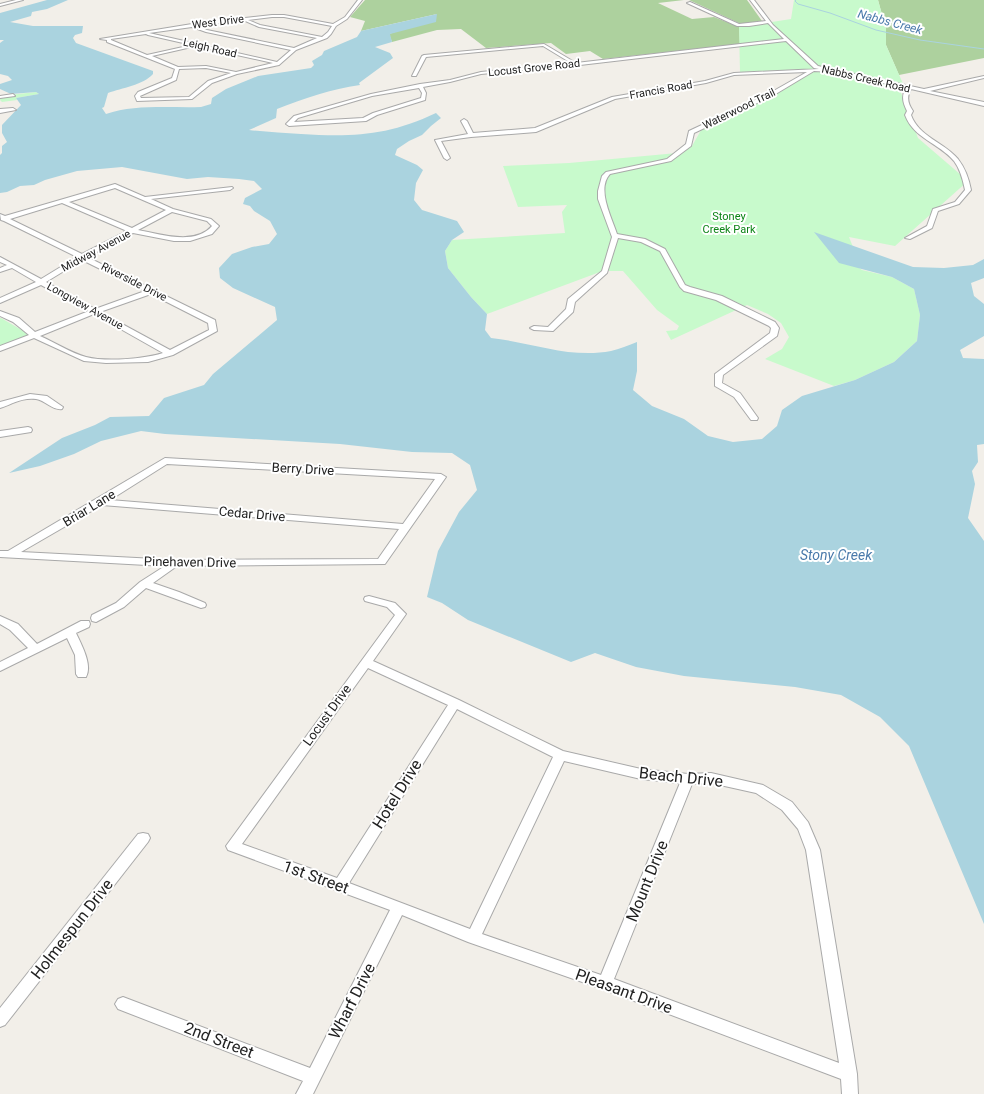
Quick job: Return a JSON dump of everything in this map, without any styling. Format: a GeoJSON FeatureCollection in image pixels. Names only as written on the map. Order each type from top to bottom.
{"type":"FeatureCollection","features":[{"type":"Feature","properties":{"kind":"street"},"geometry":{"type":"LineString","coordinates":[[10,7],[0,5],[21,0]]}},
{"type":"Feature","properties":{"kind":"street"},"geometry":{"type":"LineString","coordinates":[[177,68],[175,78],[140,93],[137,96],[139,100],[190,98],[196,95],[210,82],[236,73],[279,63],[294,49],[328,35],[334,25],[346,18],[360,0]]}},
{"type":"Feature","properties":{"kind":"street","name":"Nabbs Creek Road"},"geometry":{"type":"LineString","coordinates":[[752,0],[768,22],[815,69],[984,104]]}},
{"type":"Feature","properties":{"kind":"street"},"geometry":{"type":"LineString","coordinates":[[689,3],[735,24],[749,25],[768,22]]}},
{"type":"Feature","properties":{"kind":"street","name":"West Drive"},"geometry":{"type":"LineString","coordinates":[[102,39],[192,25],[281,16],[334,25]]}},
{"type":"Feature","properties":{"kind":"street"},"geometry":{"type":"LineString","coordinates":[[244,19],[253,24],[322,38]]}},
{"type":"Feature","properties":{"kind":"street"},"geometry":{"type":"LineString","coordinates":[[192,25],[206,31],[294,49]]}},
{"type":"Feature","properties":{"kind":"street","name":"Leigh Road"},"geometry":{"type":"LineString","coordinates":[[141,33],[279,63]]}},
{"type":"Feature","properties":{"kind":"street"},"geometry":{"type":"LineString","coordinates":[[109,38],[108,40],[114,44],[177,68],[206,67],[236,73]]}},
{"type":"Feature","properties":{"kind":"street","name":"Locust Grove Road"},"geometry":{"type":"LineString","coordinates":[[420,85],[424,94],[423,100],[375,114],[364,120],[289,124],[296,117],[349,101],[389,91],[420,85],[450,81],[481,73],[787,40]]}},
{"type":"Feature","properties":{"kind":"street"},"geometry":{"type":"LineString","coordinates":[[147,56],[196,45]]}},
{"type":"Feature","properties":{"kind":"street"},"geometry":{"type":"LineString","coordinates":[[414,75],[424,56],[544,45],[575,64]]}},
{"type":"Feature","properties":{"kind":"street","name":"Francis Road"},"geometry":{"type":"LineString","coordinates":[[447,158],[438,140],[471,135],[536,130],[614,98],[706,82],[739,74],[815,69]]}},
{"type":"Feature","properties":{"kind":"street","name":"Waterwood Trail"},"geometry":{"type":"LineString","coordinates":[[614,235],[607,212],[600,199],[604,176],[608,173],[669,160],[689,145],[691,132],[772,94],[815,69]]}},
{"type":"Feature","properties":{"kind":"street"},"geometry":{"type":"LineString","coordinates":[[921,91],[984,77]]}},
{"type":"Feature","properties":{"kind":"street"},"geometry":{"type":"LineString","coordinates":[[970,80],[984,83]]}},
{"type":"Feature","properties":{"kind":"street"},"geometry":{"type":"LineString","coordinates":[[908,238],[930,227],[935,210],[957,203],[968,190],[965,176],[955,160],[919,132],[908,120],[910,111],[906,104],[905,94],[909,88]]}},
{"type":"Feature","properties":{"kind":"street"},"geometry":{"type":"LineString","coordinates":[[0,97],[13,95]]}},
{"type":"Feature","properties":{"kind":"street"},"geometry":{"type":"LineString","coordinates":[[0,111],[13,110]]}},
{"type":"Feature","properties":{"kind":"street"},"geometry":{"type":"LineString","coordinates":[[464,122],[471,135]]}},
{"type":"Feature","properties":{"kind":"street"},"geometry":{"type":"LineString","coordinates":[[2,218],[62,200],[115,186],[121,187],[171,210],[209,220],[216,226],[210,233],[190,239],[174,240],[134,230],[62,200]]}},
{"type":"Feature","properties":{"kind":"street"},"geometry":{"type":"LineString","coordinates":[[146,198],[230,188]]}},
{"type":"Feature","properties":{"kind":"street","name":"Midway Avenue"},"geometry":{"type":"LineString","coordinates":[[0,301],[41,282],[82,257],[171,210]]}},
{"type":"Feature","properties":{"kind":"street","name":"Riverside Drive"},"geometry":{"type":"LineString","coordinates":[[2,218],[153,291],[212,322],[213,331],[170,353]]}},
{"type":"Feature","properties":{"kind":"street"},"geometry":{"type":"LineString","coordinates":[[534,328],[550,328],[570,310],[571,301],[605,272],[614,235],[643,240],[663,250],[682,286],[687,289],[718,298],[772,324],[774,334],[719,374],[718,384],[737,395],[754,418]]}},
{"type":"Feature","properties":{"kind":"street","name":"Longview Avenue"},"geometry":{"type":"LineString","coordinates":[[0,259],[170,353]]}},
{"type":"Feature","properties":{"kind":"street"},"geometry":{"type":"LineString","coordinates":[[0,270],[12,266]]}},
{"type":"Feature","properties":{"kind":"street"},"geometry":{"type":"LineString","coordinates":[[0,349],[95,311],[153,291]]}},
{"type":"Feature","properties":{"kind":"street"},"geometry":{"type":"LineString","coordinates":[[0,313],[16,320],[35,336],[84,359],[106,361],[148,360],[170,353]]}},
{"type":"Feature","properties":{"kind":"street"},"geometry":{"type":"LineString","coordinates":[[0,404],[36,396],[48,399],[59,407]]}},
{"type":"Feature","properties":{"kind":"street"},"geometry":{"type":"LineString","coordinates":[[0,434],[28,430]]}},
{"type":"Feature","properties":{"kind":"street","name":"Berry Drive"},"geometry":{"type":"LineString","coordinates":[[165,461],[441,477],[405,526]]}},
{"type":"Feature","properties":{"kind":"street","name":"Briar Lane"},"geometry":{"type":"LineString","coordinates":[[12,553],[100,502],[165,461]]}},
{"type":"Feature","properties":{"kind":"street","name":"Cedar Drive"},"geometry":{"type":"LineString","coordinates":[[100,502],[405,526]]}},
{"type":"Feature","properties":{"kind":"street","name":"Pinehaven Drive"},"geometry":{"type":"LineString","coordinates":[[0,554],[12,553],[175,563],[380,562],[405,526]]}},
{"type":"Feature","properties":{"kind":"street"},"geometry":{"type":"LineString","coordinates":[[96,618],[120,605],[144,584],[175,563]]}},
{"type":"Feature","properties":{"kind":"street"},"geometry":{"type":"LineString","coordinates":[[144,584],[175,594],[201,605]]}},
{"type":"Feature","properties":{"kind":"street","name":"Locust Drive"},"geometry":{"type":"LineString","coordinates":[[234,846],[365,662],[392,628],[400,614],[391,605],[369,599]]}},
{"type":"Feature","properties":{"kind":"street"},"geometry":{"type":"LineString","coordinates":[[0,620],[14,627],[36,649]]}},
{"type":"Feature","properties":{"kind":"street"},"geometry":{"type":"LineString","coordinates":[[0,667],[85,624]]}},
{"type":"Feature","properties":{"kind":"street"},"geometry":{"type":"LineString","coordinates":[[70,632],[81,655],[82,674]]}},
{"type":"Feature","properties":{"kind":"street","name":"Beach Drive"},"geometry":{"type":"LineString","coordinates":[[365,662],[455,703],[560,755],[641,774],[688,778],[711,778],[759,789],[787,806],[803,826],[813,850],[849,1074],[850,1094]]}},
{"type":"Feature","properties":{"kind":"street","name":"Hotel Drive"},"geometry":{"type":"LineString","coordinates":[[339,886],[455,703]]}},
{"type":"Feature","properties":{"kind":"street"},"geometry":{"type":"LineString","coordinates":[[472,937],[560,755]]}},
{"type":"Feature","properties":{"kind":"street","name":"Mount Drive"},"geometry":{"type":"LineString","coordinates":[[605,983],[688,778]]}},
{"type":"Feature","properties":{"kind":"street","name":"Holmespun Drive"},"geometry":{"type":"LineString","coordinates":[[0,1020],[144,838]]}},
{"type":"Feature","properties":{"kind":"street","name":"1st Street"},"geometry":{"type":"LineString","coordinates":[[234,846],[399,907]]}},
{"type":"Feature","properties":{"kind":"street","name":"Pleasant Drive"},"geometry":{"type":"LineString","coordinates":[[399,907],[472,937],[605,983],[849,1074]]}},
{"type":"Feature","properties":{"kind":"street","name":"Wharf Drive"},"geometry":{"type":"LineString","coordinates":[[304,1094],[314,1077],[399,907]]}},
{"type":"Feature","properties":{"kind":"street","name":"2nd Street"},"geometry":{"type":"LineString","coordinates":[[123,1004],[314,1077]]}},
{"type":"Feature","properties":{"kind":"green space"},"geometry":{"type":"Polygon","coordinates":[[[365,0],[684,0],[658,3],[692,19],[714,17],[739,27],[740,44],[603,59],[590,51],[566,54],[551,43],[486,48],[461,29],[437,30],[392,42],[389,34],[437,14],[361,31],[365,21],[350,17],[365,0]]]}},
{"type":"Feature","properties":{"kind":"green space"},"geometry":{"type":"Polygon","coordinates":[[[689,0],[747,0],[762,21],[741,24],[689,0]]]}},
{"type":"Feature","properties":{"kind":"green space","name":"Stoney Creek Park"},"geometry":{"type":"Polygon","coordinates":[[[794,0],[878,0],[886,29],[886,45],[904,86],[900,90],[918,138],[968,181],[895,246],[849,237],[853,247],[815,233],[862,270],[892,277],[914,289],[920,315],[917,341],[894,362],[855,380],[834,386],[765,359],[782,349],[789,337],[781,323],[768,314],[747,305],[671,340],[666,331],[677,330],[679,326],[657,310],[623,271],[609,271],[608,269],[487,314],[471,297],[448,268],[445,251],[452,240],[565,233],[562,212],[567,205],[518,207],[503,166],[569,163],[677,153],[692,146],[704,125],[766,96],[809,71],[807,69],[740,72],[739,27],[791,19],[794,0]]]}},
{"type":"Feature","properties":{"kind":"green space"},"geometry":{"type":"Polygon","coordinates":[[[878,0],[984,0],[984,58],[899,75],[886,45],[886,29],[878,0]]]}},
{"type":"Feature","properties":{"kind":"green space"},"geometry":{"type":"Polygon","coordinates":[[[36,92],[39,94],[16,98],[17,100],[2,102],[0,100],[0,96],[36,92]]]}},
{"type":"Feature","properties":{"kind":"green space"},"geometry":{"type":"Polygon","coordinates":[[[1,318],[32,336],[0,349],[1,318]]]}},
{"type":"Feature","properties":{"kind":"water","name":"Stony Creek"},"geometry":{"type":"Polygon","coordinates":[[[47,0],[68,0],[47,9],[32,12],[31,16],[10,22],[33,26],[83,26],[82,33],[75,35],[73,38],[76,43],[153,71],[153,74],[144,81],[108,93],[104,107],[102,108],[106,114],[129,109],[153,107],[201,107],[211,104],[212,98],[226,89],[258,76],[311,68],[314,65],[312,61],[322,55],[324,51],[357,37],[361,31],[437,14],[436,22],[390,34],[392,42],[375,47],[390,53],[393,58],[359,83],[360,85],[318,94],[277,109],[276,118],[249,130],[319,135],[353,135],[386,131],[419,121],[436,113],[441,118],[422,135],[397,149],[395,155],[417,165],[423,170],[416,183],[414,200],[422,210],[457,221],[464,232],[452,240],[445,251],[448,268],[471,297],[487,314],[485,330],[491,338],[581,353],[611,351],[637,342],[637,371],[633,390],[652,406],[684,419],[708,436],[733,442],[762,439],[777,426],[782,410],[802,396],[855,380],[894,362],[917,341],[920,315],[914,289],[892,277],[839,263],[814,232],[913,267],[944,268],[973,265],[984,259],[984,278],[971,283],[974,296],[984,304],[984,336],[960,350],[963,358],[984,359],[984,444],[977,445],[978,462],[972,471],[975,484],[968,518],[984,541],[984,924],[909,746],[880,717],[841,695],[795,687],[684,676],[636,667],[595,653],[571,662],[468,620],[442,603],[427,597],[438,551],[459,512],[477,490],[470,465],[452,453],[412,452],[340,444],[165,434],[141,431],[101,441],[74,454],[40,466],[9,473],[62,438],[95,425],[110,417],[149,416],[164,398],[204,385],[213,374],[277,320],[275,307],[233,288],[220,278],[219,268],[232,254],[252,247],[269,244],[277,234],[270,221],[254,211],[250,206],[243,204],[245,198],[262,189],[254,181],[208,177],[187,179],[122,167],[77,171],[45,180],[34,185],[20,186],[7,192],[0,193],[0,155],[2,153],[2,146],[7,142],[2,133],[2,125],[21,105],[16,98],[39,94],[36,92],[11,94],[0,89],[0,84],[12,80],[8,76],[0,74],[0,43],[4,40],[0,40],[0,13],[47,0]]]}},
{"type":"Feature","properties":{"kind":"waterway","name":"Nabbs Creek"},"geometry":{"type":"LineString","coordinates":[[796,0],[795,1],[798,4],[830,13],[876,30],[920,40],[984,49]]}}]}
